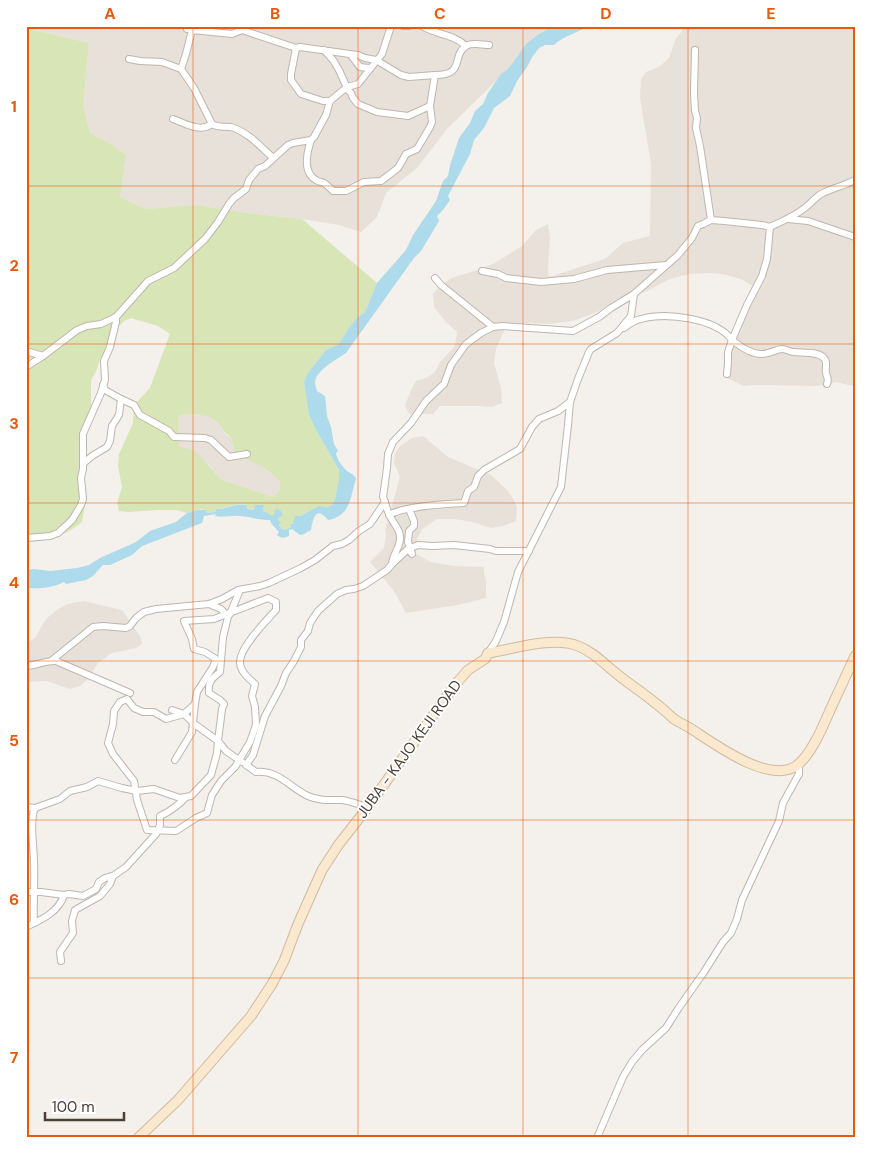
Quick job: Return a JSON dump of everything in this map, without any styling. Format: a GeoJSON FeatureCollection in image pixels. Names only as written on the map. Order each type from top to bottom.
{"type":"FeatureCollection","features":[{"type":"Feature","properties":{"kind":"main road"},"geometry":{"type":"LineString","coordinates":[[488,653],[562,642],[577,646],[593,653],[675,719],[739,759],[775,770],[796,766],[808,754],[818,737],[855,656]]}},
{"type":"Feature","properties":{"kind":"main road","name":"JUBA - KAJO KEJI ROAD"},"geometry":{"type":"LineString","coordinates":[[138,1138],[178,1100],[251,1016],[272,984],[284,961],[322,870],[454,686],[468,670],[485,659],[488,653]]}},
{"type":"Feature","properties":{"kind":"street"},"geometry":{"type":"LineString","coordinates":[[26,367],[77,330],[86,326],[101,324],[116,317],[148,282],[174,268],[205,239],[229,204],[246,189],[249,180],[258,169],[265,166],[288,145],[310,140],[314,137],[324,119],[330,101],[347,87],[358,84],[382,54],[391,26]]}},
{"type":"Feature","properties":{"kind":"street"},"geometry":{"type":"LineString","coordinates":[[403,26],[409,26]]}},
{"type":"Feature","properties":{"kind":"street"},"geometry":{"type":"LineString","coordinates":[[422,26],[430,31],[449,36],[466,46]]}},
{"type":"Feature","properties":{"kind":"street"},"geometry":{"type":"LineString","coordinates":[[181,68],[192,30],[232,34],[242,28],[296,48],[358,55],[376,60],[401,75],[409,77],[444,75],[456,68],[461,51],[466,46],[471,44],[489,45]]}},
{"type":"Feature","properties":{"kind":"street"},"geometry":{"type":"LineString","coordinates":[[296,48],[290,80],[301,94],[323,101],[330,101]]}},
{"type":"Feature","properties":{"kind":"street"},"geometry":{"type":"LineString","coordinates":[[324,50],[333,60],[348,90],[358,104],[376,112],[408,116],[430,106]]}},
{"type":"Feature","properties":{"kind":"street"},"geometry":{"type":"LineString","coordinates":[[694,50],[696,128],[711,220]]}},
{"type":"Feature","properties":{"kind":"street"},"geometry":{"type":"LineString","coordinates":[[350,54],[360,67],[369,68]]}},
{"type":"Feature","properties":{"kind":"street"},"geometry":{"type":"LineString","coordinates":[[129,59],[140,62],[162,62],[181,68],[194,88],[212,124],[216,127],[232,128],[244,133],[273,158]]}},
{"type":"Feature","properties":{"kind":"street"},"geometry":{"type":"LineString","coordinates":[[310,140],[306,154],[310,173],[315,180],[325,183],[332,191],[346,191],[364,182],[381,181],[398,168],[406,154],[417,149],[432,122],[430,106],[434,75]]}},
{"type":"Feature","properties":{"kind":"street"},"geometry":{"type":"LineString","coordinates":[[173,119],[193,127],[208,127],[212,124]]}},
{"type":"Feature","properties":{"kind":"street"},"geometry":{"type":"LineString","coordinates":[[392,564],[400,540],[399,531],[389,515],[383,497],[388,454],[393,442],[411,423],[426,401],[444,384],[451,365],[466,344],[493,327],[573,331],[599,317],[634,294],[678,255],[692,238],[698,226],[711,220],[770,227],[788,219],[822,194],[855,180]]}},
{"type":"Feature","properties":{"kind":"street"},"geometry":{"type":"LineString","coordinates":[[788,219],[808,221],[855,237]]}},
{"type":"Feature","properties":{"kind":"street"},"geometry":{"type":"LineString","coordinates":[[727,374],[728,352],[732,340],[762,276],[767,258],[770,227]]}},
{"type":"Feature","properties":{"kind":"street"},"geometry":{"type":"LineString","coordinates":[[482,271],[498,274],[506,278],[541,282],[574,279],[607,270],[666,265]]}},
{"type":"Feature","properties":{"kind":"street"},"geometry":{"type":"LineString","coordinates":[[435,278],[440,285],[493,327]]}},
{"type":"Feature","properties":{"kind":"street"},"geometry":{"type":"LineString","coordinates":[[617,333],[631,316],[634,294]]}},
{"type":"Feature","properties":{"kind":"street"},"geometry":{"type":"LineString","coordinates":[[26,538],[50,536],[58,533],[72,520],[81,505],[83,499],[81,478],[83,469],[83,434],[105,380],[104,361],[110,347],[116,317]]}},
{"type":"Feature","properties":{"kind":"street"},"geometry":{"type":"LineString","coordinates":[[488,653],[496,641],[504,622],[518,572],[561,488],[570,402],[591,349],[640,319],[676,317],[697,320],[712,325],[752,352],[761,354],[781,349],[818,354],[824,358],[827,364],[826,372],[829,380],[827,384]]}},
{"type":"Feature","properties":{"kind":"street"},"geometry":{"type":"LineString","coordinates":[[101,324],[114,329]]}},
{"type":"Feature","properties":{"kind":"street"},"geometry":{"type":"LineString","coordinates":[[26,351],[43,356]]}},
{"type":"Feature","properties":{"kind":"street"},"geometry":{"type":"LineString","coordinates":[[103,385],[105,390],[134,405],[140,415],[169,431],[174,437],[205,438],[211,440],[229,457],[246,454]]}},
{"type":"Feature","properties":{"kind":"street"},"geometry":{"type":"LineString","coordinates":[[85,462],[107,446],[112,426],[119,415],[121,399]]}},
{"type":"Feature","properties":{"kind":"street"},"geometry":{"type":"LineString","coordinates":[[389,515],[409,509],[440,504],[464,503],[468,491],[474,487],[478,476],[484,470],[520,449],[532,427],[539,419],[558,411],[570,402]]}},
{"type":"Feature","properties":{"kind":"street"},"geometry":{"type":"LineString","coordinates":[[50,661],[93,627],[126,628],[144,612],[156,609],[209,604],[238,590],[269,583],[308,564],[333,546],[349,540],[370,524],[385,502]]}},
{"type":"Feature","properties":{"kind":"street"},"geometry":{"type":"LineString","coordinates":[[408,549],[412,554],[408,542],[409,531],[414,526],[414,522],[409,509]]}},
{"type":"Feature","properties":{"kind":"street"},"geometry":{"type":"LineString","coordinates":[[246,765],[255,748],[265,716],[294,661],[310,623],[318,611],[336,594],[363,586],[387,570],[408,549],[418,545],[454,545],[496,551],[529,551]]}},
{"type":"Feature","properties":{"kind":"street"},"geometry":{"type":"LineString","coordinates":[[26,807],[35,808],[60,799],[70,792],[87,787],[98,781],[122,788],[137,790],[154,789],[180,798],[186,797],[191,796],[211,776],[217,753],[224,704],[209,693],[208,684],[220,672],[223,637],[228,617],[240,590]]}},
{"type":"Feature","properties":{"kind":"street"},"geometry":{"type":"LineString","coordinates":[[175,760],[192,732],[197,692],[214,667],[216,659],[205,652],[194,649],[184,621],[214,619],[268,598],[276,602],[276,610],[242,651],[240,663],[245,675],[255,684],[252,696],[256,725],[250,742],[235,767],[221,781],[212,795],[207,813],[176,831],[147,830],[134,781],[113,754],[108,742],[114,724],[114,711],[120,702],[127,699],[134,708],[143,712],[154,712],[166,720],[184,714],[195,704]]}},
{"type":"Feature","properties":{"kind":"street"},"geometry":{"type":"LineString","coordinates":[[209,604],[221,609],[228,617]]}},
{"type":"Feature","properties":{"kind":"street"},"geometry":{"type":"LineString","coordinates":[[26,666],[56,661],[130,692]]}},
{"type":"Feature","properties":{"kind":"street"},"geometry":{"type":"LineString","coordinates":[[172,710],[184,714],[218,741],[226,751],[256,772],[273,773],[307,796],[320,800],[344,800],[368,807]]}},
{"type":"Feature","properties":{"kind":"street"},"geometry":{"type":"LineString","coordinates":[[597,1138],[623,1077],[632,1062],[642,1049],[666,1028],[730,933],[737,919],[742,900],[779,821],[783,803],[799,774],[800,763]]}},
{"type":"Feature","properties":{"kind":"street"},"geometry":{"type":"LineString","coordinates":[[26,892],[83,896],[96,889],[105,878],[113,876],[126,867],[156,834],[160,825],[160,816],[170,812],[186,797]]}},
{"type":"Feature","properties":{"kind":"street"},"geometry":{"type":"LineString","coordinates":[[34,923],[32,812],[35,808]]}},
{"type":"Feature","properties":{"kind":"street"},"geometry":{"type":"LineString","coordinates":[[62,961],[60,952],[73,934],[72,921],[74,910],[100,896],[110,884],[113,876]]}},
{"type":"Feature","properties":{"kind":"street"},"geometry":{"type":"LineString","coordinates":[[26,927],[52,913],[64,895]]}},
{"type":"Feature","properties":{"kind":"shaded area"},"geometry":{"type":"Polygon","coordinates":[[[26,26],[552,26],[447,129],[417,168],[386,193],[377,217],[361,232],[339,225],[196,205],[146,209],[120,197],[126,155],[113,145],[90,133],[83,106],[89,43],[26,28],[26,26]]]}},
{"type":"Feature","properties":{"kind":"shaded area"},"geometry":{"type":"Polygon","coordinates":[[[686,26],[855,26],[855,386],[837,382],[817,386],[744,386],[723,376],[726,348],[752,286],[741,279],[723,274],[689,274],[670,279],[645,292],[617,299],[597,312],[573,321],[549,324],[525,323],[506,326],[496,349],[494,363],[501,388],[502,403],[492,407],[440,406],[433,414],[409,414],[405,405],[416,381],[428,377],[435,372],[440,362],[455,346],[457,332],[434,307],[433,294],[441,285],[452,278],[493,264],[522,246],[536,230],[548,224],[550,237],[549,277],[605,259],[623,243],[650,236],[651,164],[640,98],[641,79],[646,72],[659,67],[669,58],[675,40],[686,26]]]}},
{"type":"Feature","properties":{"kind":"shaded area"},"geometry":{"type":"Polygon","coordinates":[[[191,414],[215,419],[226,435],[231,436],[235,454],[252,460],[274,476],[280,482],[280,490],[273,497],[222,480],[209,465],[179,448],[178,416],[191,414]]]}},
{"type":"Feature","properties":{"kind":"shaded area"},"geometry":{"type":"Polygon","coordinates":[[[423,436],[448,457],[491,475],[507,490],[514,500],[517,508],[516,521],[491,528],[455,519],[437,519],[422,529],[417,539],[416,554],[431,562],[453,566],[484,567],[486,598],[458,605],[406,613],[394,591],[370,562],[384,548],[385,530],[400,477],[394,463],[395,454],[400,446],[412,438],[423,436]]]}},
{"type":"Feature","properties":{"kind":"shaded area"},"geometry":{"type":"Polygon","coordinates":[[[84,601],[122,610],[140,636],[142,644],[136,648],[112,653],[98,663],[88,679],[80,686],[70,689],[46,681],[26,682],[26,643],[35,638],[46,619],[58,609],[68,604],[84,601]]]}},
{"type":"Feature","properties":{"kind":"green space"},"geometry":{"type":"Polygon","coordinates":[[[26,28],[89,43],[83,106],[90,133],[113,145],[126,155],[120,197],[146,209],[196,205],[302,219],[377,283],[365,312],[350,326],[339,344],[326,350],[307,374],[304,382],[309,415],[339,470],[335,499],[332,505],[309,511],[300,516],[291,527],[285,530],[282,529],[274,512],[273,517],[263,511],[264,505],[251,510],[245,505],[239,504],[207,513],[202,509],[187,513],[176,510],[119,511],[117,503],[122,487],[118,466],[119,454],[133,423],[134,405],[150,388],[170,334],[158,326],[131,318],[124,321],[115,330],[91,381],[91,408],[85,447],[82,492],[85,505],[82,522],[56,537],[26,542],[26,28]],[[191,414],[178,416],[179,447],[194,450],[222,480],[273,497],[280,490],[280,482],[265,469],[235,454],[231,436],[226,434],[214,419],[208,416],[191,414]]]}},
{"type":"Feature","properties":{"kind":"water"},"geometry":{"type":"Polygon","coordinates":[[[553,26],[590,26],[554,45],[545,45],[539,48],[517,81],[510,96],[494,108],[484,128],[474,140],[470,154],[448,196],[450,200],[437,216],[439,221],[421,251],[346,353],[327,366],[316,379],[317,391],[325,396],[327,416],[334,444],[338,451],[336,453],[337,458],[343,467],[356,479],[351,499],[345,510],[336,518],[328,520],[318,513],[314,518],[311,530],[300,535],[292,529],[289,530],[289,536],[283,538],[277,535],[279,532],[270,520],[237,516],[218,517],[215,516],[216,514],[204,516],[202,523],[142,546],[132,555],[110,565],[103,565],[93,576],[86,580],[66,584],[64,582],[46,588],[26,588],[26,570],[50,571],[89,565],[136,542],[150,531],[176,522],[187,513],[198,510],[205,510],[207,513],[215,512],[216,509],[239,504],[247,506],[251,510],[254,509],[255,505],[264,505],[263,511],[273,516],[276,509],[280,510],[283,515],[278,518],[281,523],[279,525],[285,530],[291,527],[291,524],[294,524],[295,516],[300,516],[319,506],[326,508],[332,505],[339,479],[339,470],[309,415],[304,382],[307,374],[326,350],[339,344],[350,326],[365,312],[377,283],[406,250],[413,235],[436,201],[443,181],[448,176],[459,138],[501,74],[507,70],[526,44],[553,26]]]}}]}
